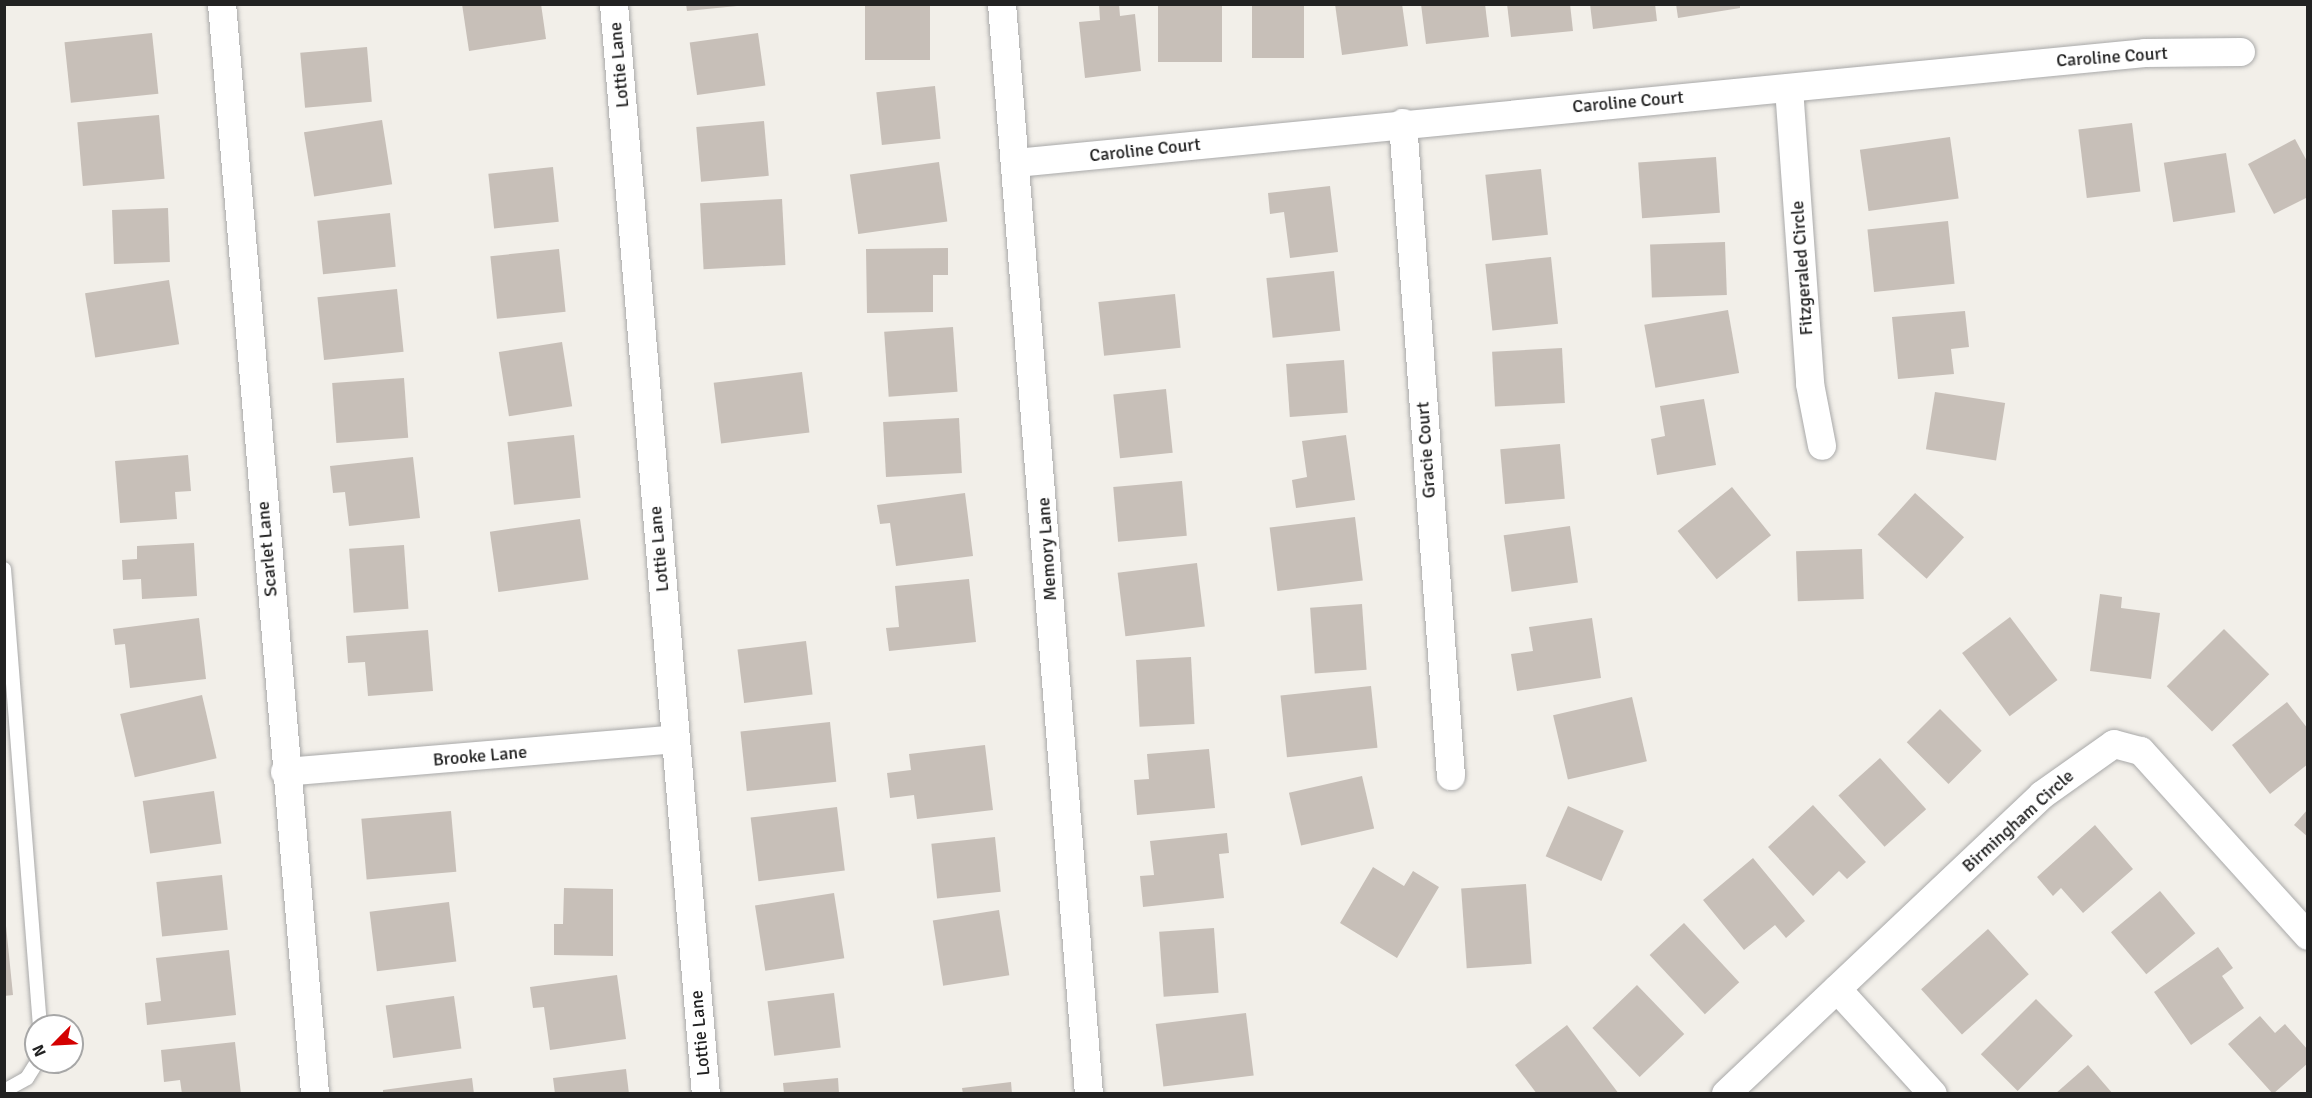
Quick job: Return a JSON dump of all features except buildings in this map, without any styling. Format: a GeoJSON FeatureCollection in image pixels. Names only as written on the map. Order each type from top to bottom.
{"type":"FeatureCollection","features":[{"type":"Feature","properties":{"kind":"street","name":"Scarlet Lane"},"geometry":{"type":"LineString","coordinates":[[222,4],[285,772],[315,1094]]}},
{"type":"Feature","properties":{"kind":"street","name":"Lottie Lane"},"geometry":{"type":"LineString","coordinates":[[614,4],[706,1094]]}},
{"type":"Feature","properties":{"kind":"street","name":"Memory Lane"},"geometry":{"type":"LineString","coordinates":[[1002,4],[1017,163],[1089,1094]]}},
{"type":"Feature","properties":{"kind":"street","name":"Caroline Court"},"geometry":{"type":"LineString","coordinates":[[1017,163],[1403,123],[2145,53],[2241,52]]}},
{"type":"Feature","properties":{"kind":"street","name":"Fitzgeraled Circle"},"geometry":{"type":"LineString","coordinates":[[1790,88],[1810,384],[1822,447]]}},
{"type":"Feature","properties":{"kind":"street","name":"Gracie Court"},"geometry":{"type":"LineString","coordinates":[[1403,123],[1451,776]]}},
{"type":"Feature","properties":{"kind":"street","name":"Brooke Lane"},"geometry":{"type":"LineString","coordinates":[[285,772],[675,739]]}},
{"type":"Feature","properties":{"kind":"street","name":"Birmingham Circle"},"geometry":{"type":"LineString","coordinates":[[1726,1094],[2042,795],[2114,744],[2141,751],[2307,936]]}},
{"type":"Feature","properties":{"kind":"street"},"geometry":{"type":"LineString","coordinates":[[1836,989],[1933,1094]]}},
{"type":"Feature","properties":{"kind":"lane"},"geometry":{"type":"LineString","coordinates":[[4,569],[39,1014]]}},
{"type":"Feature","properties":{"kind":"lane"},"geometry":{"type":"LineString","coordinates":[[4,1091],[27,1078],[30,1074]]}}]}
